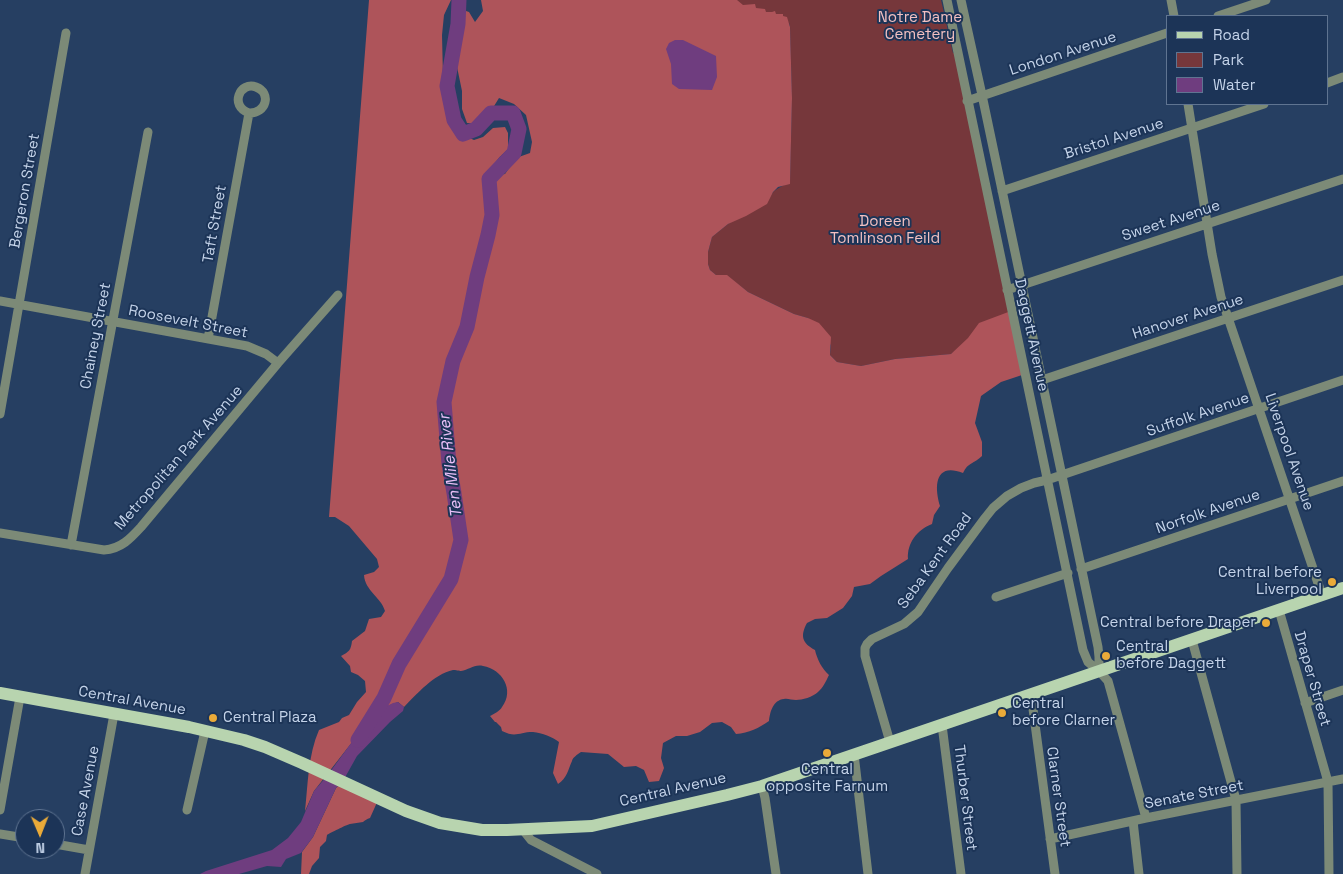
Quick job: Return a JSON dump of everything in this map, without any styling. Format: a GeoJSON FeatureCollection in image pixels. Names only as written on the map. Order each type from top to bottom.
{"type":"FeatureCollection","features":[{"type":"Feature","properties":{"kind":"main road","name":"Central Avenue"},"geometry":{"type":"LineString","coordinates":[[0,693],[244,740],[265,747],[406,811],[440,823],[482,830],[592,826],[762,786],[1343,588]]}},
{"type":"Feature","properties":{"kind":"street","name":"Daggett Avenue"},"geometry":{"type":"LineString","coordinates":[[947,0],[1085,657],[1108,681],[1146,818]]}},
{"type":"Feature","properties":{"kind":"street","name":"Daggett Avenue"},"geometry":{"type":"LineString","coordinates":[[961,0],[1098,648],[1099,670]]}},
{"type":"Feature","properties":{"kind":"street"},"geometry":{"type":"LineString","coordinates":[[1171,0],[1174,15]]}},
{"type":"Feature","properties":{"kind":"street"},"geometry":{"type":"LineString","coordinates":[[1221,15],[1266,0]]}},
{"type":"Feature","properties":{"kind":"street","name":"Bergeron Street"},"geometry":{"type":"LineString","coordinates":[[0,414],[66,32]]}},
{"type":"Feature","properties":{"kind":"street","name":"London Avenue"},"geometry":{"type":"LineString","coordinates":[[967,101],[1166,34]]}},
{"type":"Feature","properties":{"kind":"street"},"geometry":{"type":"LineString","coordinates":[[1328,82],[1343,77]]}},
{"type":"Feature","properties":{"kind":"street","name":"Liverpool Avenue"},"geometry":{"type":"LineString","coordinates":[[1188,105],[1216,280],[1322,595]]}},
{"type":"Feature","properties":{"kind":"street","name":"Bristol Avenue"},"geometry":{"type":"LineString","coordinates":[[1002,191],[1261,105]]}},
{"type":"Feature","properties":{"kind":"street","name":"Taft Street"},"geometry":{"type":"LineString","coordinates":[[208,339],[249,113]]}},
{"type":"Feature","properties":{"kind":"street","name":"Chainey Street"},"geometry":{"type":"LineString","coordinates":[[71,545],[148,132]]}},
{"type":"Feature","properties":{"kind":"street","name":"Sweet Avenue"},"geometry":{"type":"LineString","coordinates":[[1007,290],[1343,179]]}},
{"type":"Feature","properties":{"kind":"street","name":"Hanover Avenue"},"geometry":{"type":"LineString","coordinates":[[1042,380],[1343,280]]}},
{"type":"Feature","properties":{"kind":"street","name":"Metropolitan Park Avenue"},"geometry":{"type":"LineString","coordinates":[[0,533],[104,550],[116,548],[128,540],[338,295]]}},
{"type":"Feature","properties":{"kind":"street","name":"Roosevelt Street"},"geometry":{"type":"LineString","coordinates":[[0,301],[247,346],[266,354],[278,364]]}},
{"type":"Feature","properties":{"kind":"street","name":"Suffolk Avenue"},"geometry":{"type":"LineString","coordinates":[[1061,475],[1343,380]]}},
{"type":"Feature","properties":{"kind":"street","name":"Seba Kent Road"},"geometry":{"type":"LineString","coordinates":[[890,742],[865,656],[867,644],[872,639],[904,624],[918,612],[953,560],[993,508],[1007,496],[1021,488],[1061,475]]}},
{"type":"Feature","properties":{"kind":"street","name":"Norfolk Avenue"},"geometry":{"type":"LineString","coordinates":[[1081,569],[1343,481]]}},
{"type":"Feature","properties":{"kind":"street"},"geometry":{"type":"LineString","coordinates":[[996,597],[1068,573]]}},
{"type":"Feature","properties":{"kind":"street","name":"Draper Street"},"geometry":{"type":"LineString","coordinates":[[1278,610],[1328,782],[1329,874]]}},
{"type":"Feature","properties":{"kind":"street"},"geometry":{"type":"LineString","coordinates":[[1192,640],[1236,800],[1237,874]]}},
{"type":"Feature","properties":{"kind":"street"},"geometry":{"type":"LineString","coordinates":[[1305,703],[1343,690]]}},
{"type":"Feature","properties":{"kind":"street","name":"Clarner Street"},"geometry":{"type":"LineString","coordinates":[[1031,694],[1055,874]]}},
{"type":"Feature","properties":{"kind":"street"},"geometry":{"type":"LineString","coordinates":[[0,810],[20,697]]}},
{"type":"Feature","properties":{"kind":"street","name":"Case Avenue"},"geometry":{"type":"LineString","coordinates":[[85,874],[114,714]]}},
{"type":"Feature","properties":{"kind":"street","name":"Thurber Street"},"geometry":{"type":"LineString","coordinates":[[942,725],[961,874]]}},
{"type":"Feature","properties":{"kind":"street"},"geometry":{"type":"LineString","coordinates":[[187,810],[205,731]]}},
{"type":"Feature","properties":{"kind":"street"},"geometry":{"type":"LineString","coordinates":[[854,754],[868,874]]}},
{"type":"Feature","properties":{"kind":"street","name":"Senate Street"},"geometry":{"type":"LineString","coordinates":[[1050,839],[1343,779]]}},
{"type":"Feature","properties":{"kind":"street"},"geometry":{"type":"LineString","coordinates":[[762,786],[776,874]]}},
{"type":"Feature","properties":{"kind":"street"},"geometry":{"type":"LineString","coordinates":[[1132,821],[1139,874]]}},
{"type":"Feature","properties":{"kind":"street"},"geometry":{"type":"LineString","coordinates":[[523,830],[531,840],[597,874]]}},
{"type":"Feature","properties":{"kind":"street"},"geometry":{"type":"LineString","coordinates":[[0,834],[15,836]]}},
{"type":"Feature","properties":{"kind":"street"},"geometry":{"type":"LineString","coordinates":[[65,846],[89,850]]}},
{"type":"Feature","properties":{"kind":"green space","name":"Doreen Tomlinson Feild"},"geometry":{"type":"Polygon","coordinates":[[[699,0],[941,0],[953,53],[957,53],[1011,311],[951,354],[895,359],[861,366],[837,362],[830,355],[831,345],[808,318],[794,314],[748,292],[727,276],[716,275],[710,270],[708,252],[712,237],[728,224],[770,197],[776,189],[790,181],[792,98],[790,27],[789,23],[699,0]]]}},
{"type":"Feature","properties":{"kind":"shaded area"},"geometry":{"type":"Polygon","coordinates":[[[369,0],[451,0],[444,15],[442,35],[443,77],[451,89],[453,125],[460,134],[474,140],[483,137],[493,128],[505,127],[508,133],[508,149],[495,164],[495,175],[505,174],[516,158],[530,153],[532,142],[526,115],[514,104],[499,98],[483,124],[467,123],[462,109],[462,91],[456,62],[457,19],[466,11],[469,12],[475,22],[483,11],[481,0],[737,0],[743,5],[755,4],[756,8],[765,9],[766,12],[775,11],[776,14],[783,14],[783,16],[787,17],[790,27],[792,98],[790,184],[778,187],[767,204],[728,224],[712,237],[708,252],[710,270],[716,275],[727,275],[748,292],[794,314],[819,323],[831,337],[830,355],[837,362],[861,366],[895,359],[951,354],[968,338],[979,323],[1011,311],[1025,374],[1001,382],[981,396],[975,423],[982,442],[982,456],[969,465],[963,473],[954,470],[942,473],[937,484],[940,506],[934,515],[932,524],[918,533],[911,542],[908,559],[870,584],[854,587],[852,596],[843,608],[827,618],[815,619],[807,623],[803,632],[805,642],[815,650],[820,664],[829,675],[824,684],[816,694],[807,698],[780,700],[771,710],[769,721],[750,731],[736,734],[731,727],[722,722],[712,723],[700,732],[687,736],[676,736],[663,743],[661,758],[664,768],[659,781],[649,782],[644,770],[636,766],[624,767],[608,754],[581,752],[573,758],[565,776],[558,784],[553,773],[559,742],[544,734],[528,732],[514,734],[502,731],[501,727],[490,716],[500,710],[506,700],[507,687],[496,671],[483,666],[477,666],[461,671],[453,670],[446,672],[426,685],[404,707],[398,702],[383,708],[360,732],[314,791],[305,811],[311,759],[319,730],[339,722],[342,718],[349,715],[366,692],[365,681],[351,672],[350,666],[341,656],[349,650],[352,641],[365,631],[369,619],[381,617],[385,611],[367,585],[364,575],[374,572],[379,567],[377,559],[349,526],[335,517],[329,517],[369,0]]]}},
{"type":"Feature","properties":{"kind":"shaded area"},"geometry":{"type":"Polygon","coordinates":[[[343,781],[379,798],[370,818],[363,822],[348,825],[327,835],[326,841],[320,847],[319,858],[312,866],[309,874],[301,874],[302,852],[313,837],[336,788],[343,781]]]}},
{"type":"Feature","properties":{"kind":"water"},"geometry":{"type":"Polygon","coordinates":[[[675,40],[683,40],[716,56],[717,77],[712,90],[679,89],[672,84],[671,64],[666,49],[669,43],[675,40]]]}},
{"type":"Feature","properties":{"kind":"water"},"geometry":{"type":"Polygon","coordinates":[[[398,702],[404,707],[403,711],[357,756],[343,781],[336,788],[313,837],[301,853],[286,859],[281,867],[267,866],[239,874],[200,874],[272,850],[288,838],[301,822],[314,791],[360,731],[383,708],[398,702]]]}},
{"type":"Feature","properties":{"kind":"waterway","name":"Ten Mile River"},"geometry":{"type":"LineString","coordinates":[[358,740],[384,698],[399,664],[451,579],[461,540],[449,464],[444,402],[453,361],[467,327],[488,235],[492,215],[489,179],[514,153],[519,129],[513,113],[491,113],[476,129],[463,134],[454,120],[447,86],[458,24],[459,0]]}},
{"type":"Feature","properties":{"kind":"place","name":"Central before Liverpool"},"geometry":{"type":"Point","coordinates":[1332,582]}},
{"type":"Feature","properties":{"kind":"place","name":"Central before Draper"},"geometry":{"type":"Point","coordinates":[1266,623]}},
{"type":"Feature","properties":{"kind":"place","name":"Central before Daggett"},"geometry":{"type":"Point","coordinates":[1106,656]}},
{"type":"Feature","properties":{"kind":"place","name":"Central before Clarner"},"geometry":{"type":"Point","coordinates":[1002,713]}},
{"type":"Feature","properties":{"kind":"place","name":"Central Plaza"},"geometry":{"type":"Point","coordinates":[213,718]}},
{"type":"Feature","properties":{"kind":"place","name":"Central opposite Farnum"},"geometry":{"type":"Point","coordinates":[827,753]}},
{"type":"Feature","properties":{"kind":"park label","name":"Notre Dame Cemetery"},"geometry":{"type":"Point","coordinates":[920,26]}}]}
